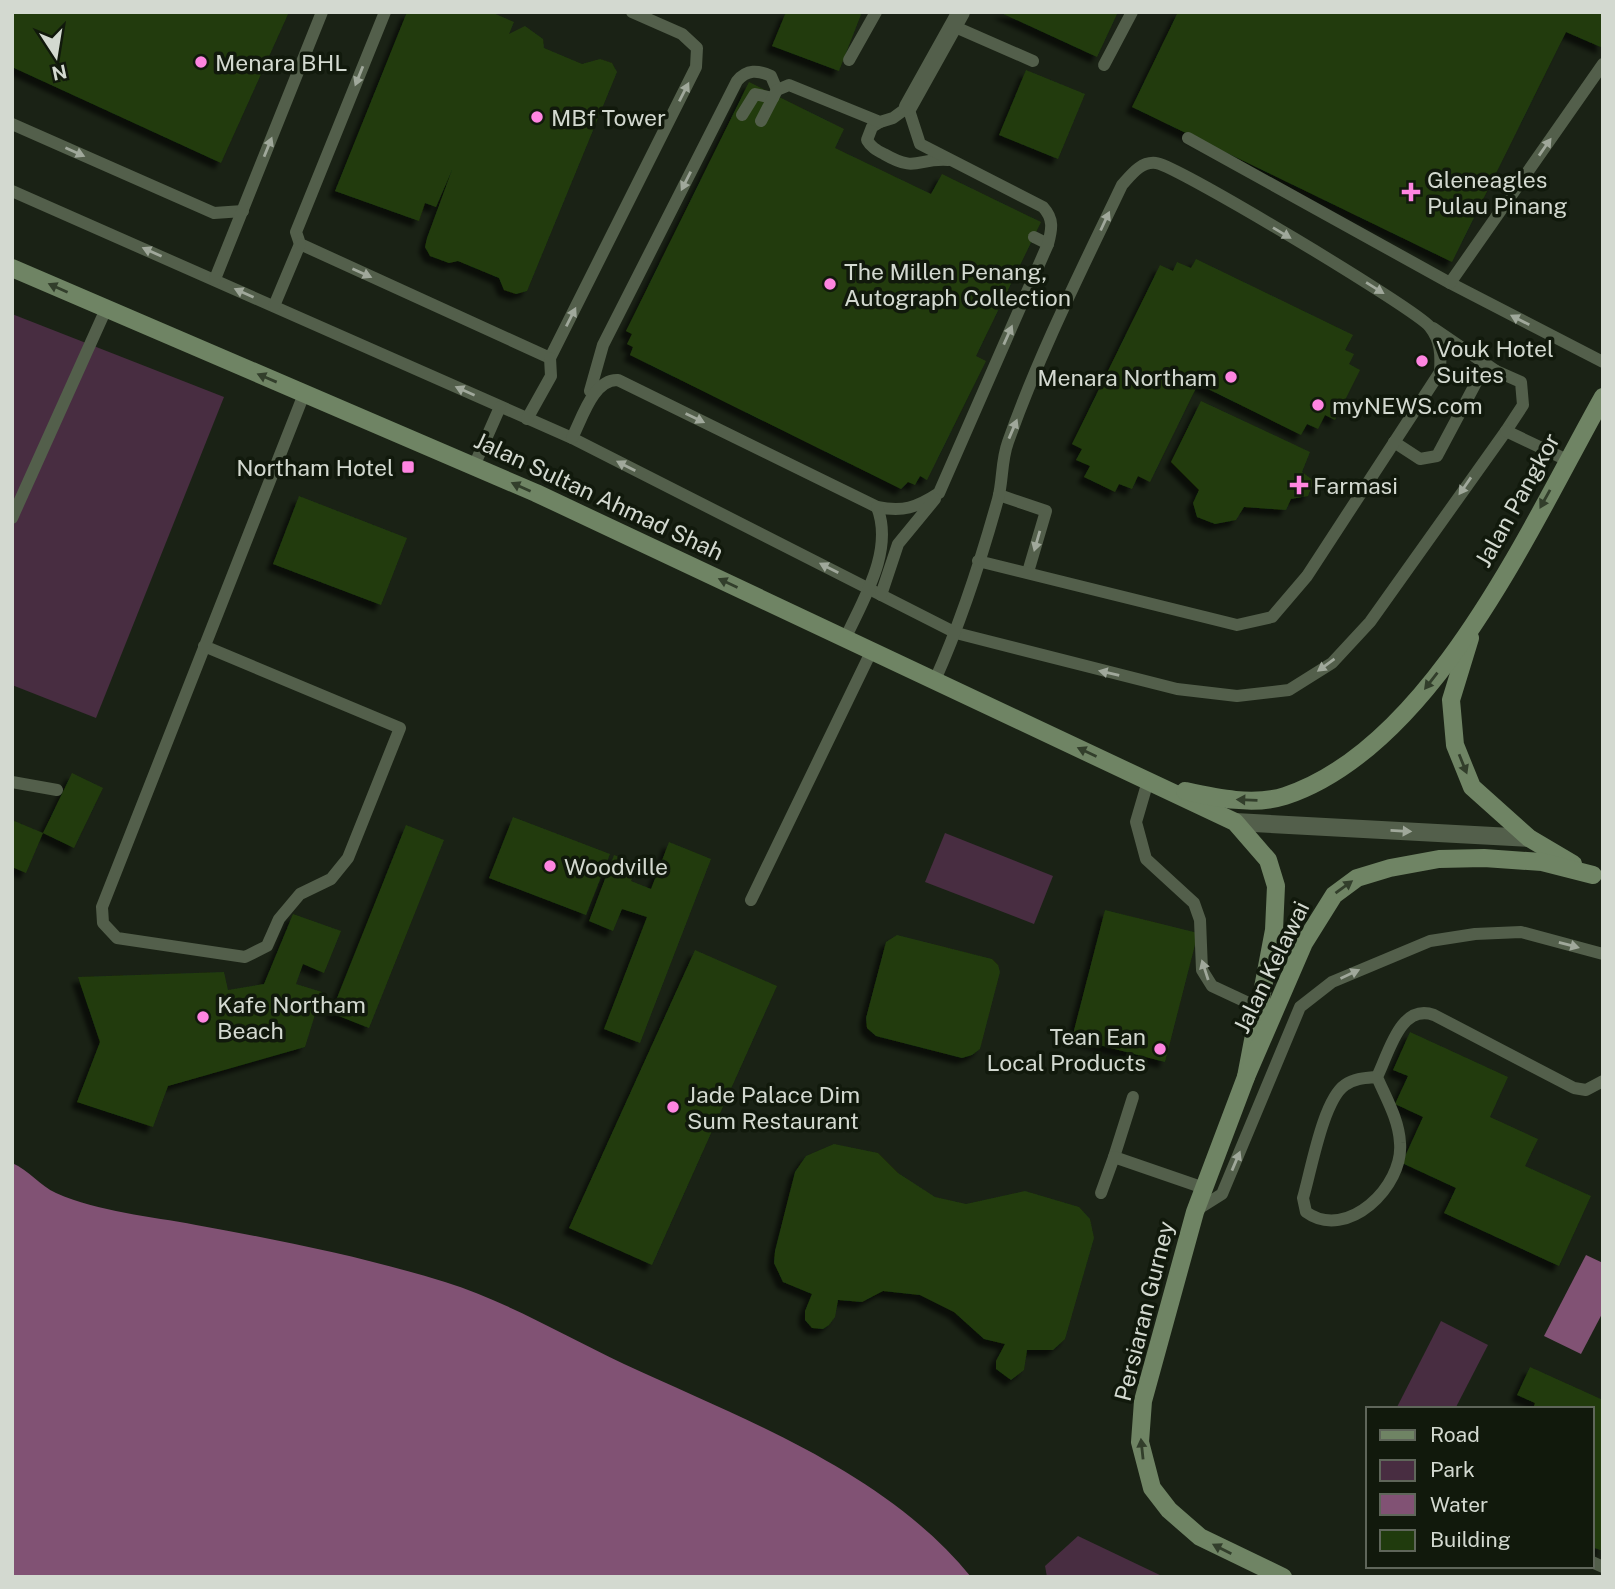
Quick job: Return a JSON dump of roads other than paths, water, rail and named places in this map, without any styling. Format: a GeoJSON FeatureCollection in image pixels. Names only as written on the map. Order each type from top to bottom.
{"type":"FeatureCollection","features":[{"type":"Feature","properties":{"kind":"main road","name":"Jalan Sultan Ahmad Shah"},"geometry":{"type":"LineString","coordinates":[[12,268],[474,466],[846,637],[1235,822],[1268,860],[1276,887],[1274,930],[1247,1077]]}},
{"type":"Feature","properties":{"kind":"main road","name":"Jalan Pangkor"},"geometry":{"type":"LineString","coordinates":[[1473,628],[1603,397]]}},
{"type":"Feature","properties":{"kind":"main road","name":"Jalan Sultan Ahmad Shah"},"geometry":{"type":"LineString","coordinates":[[1153,783],[1214,798],[1254,801],[1284,796],[1315,783],[1348,765],[1381,739],[1413,705],[1473,628]]}},
{"type":"Feature","properties":{"kind":"main road","name":"Jalan Kelawai"},"geometry":{"type":"LineString","coordinates":[[1473,628],[1451,700],[1455,745],[1472,787],[1529,838],[1598,878]]}},
{"type":"Feature","properties":{"kind":"main road","name":"Jalan Kelawai"},"geometry":{"type":"LineString","coordinates":[[1247,1077],[1304,943],[1334,895],[1357,878],[1439,859],[1484,858],[1542,862],[1598,878]]}},
{"type":"Feature","properties":{"kind":"main road","name":"Persiaran Gurney"},"geometry":{"type":"LineString","coordinates":[[1247,1077],[1195,1212],[1143,1401],[1140,1442],[1152,1488],[1169,1510],[1200,1537],[1283,1577]]}},
{"type":"Feature","properties":{"kind":"street"},"geometry":{"type":"LineString","coordinates":[[908,107],[956,17]]}},
{"type":"Feature","properties":{"kind":"street"},"geometry":{"type":"LineString","coordinates":[[1235,822],[1529,838]]}},
{"type":"Feature","properties":{"kind":"lane"},"geometry":{"type":"LineString","coordinates":[[215,279],[322,12]]}},
{"type":"Feature","properties":{"kind":"lane"},"geometry":{"type":"LineString","coordinates":[[274,306],[300,244],[296,232],[384,12]]}},
{"type":"Feature","properties":{"kind":"lane"},"geometry":{"type":"LineString","coordinates":[[550,358],[696,67],[697,48],[682,34],[632,12]]}},
{"type":"Feature","properties":{"kind":"lane"},"geometry":{"type":"LineString","coordinates":[[849,60],[876,12]]}},
{"type":"Feature","properties":{"kind":"lane"},"geometry":{"type":"LineString","coordinates":[[1104,65],[1132,12]]}},
{"type":"Feature","properties":{"kind":"lane"},"geometry":{"type":"LineString","coordinates":[[956,17],[1033,61]]}},
{"type":"Feature","properties":{"kind":"lane"},"geometry":{"type":"LineString","coordinates":[[1450,283],[1603,64]]}},
{"type":"Feature","properties":{"kind":"lane"},"geometry":{"type":"LineString","coordinates":[[570,438],[594,383],[603,349],[737,81],[752,71],[762,72],[771,76],[775,94]]}},
{"type":"Feature","properties":{"kind":"lane"},"geometry":{"type":"LineString","coordinates":[[761,121],[775,94],[789,85],[880,122]]}},
{"type":"Feature","properties":{"kind":"lane"},"geometry":{"type":"LineString","coordinates":[[742,115],[755,94],[775,94]]}},
{"type":"Feature","properties":{"kind":"lane"},"geometry":{"type":"LineString","coordinates":[[867,140],[872,127],[893,118],[908,107],[920,144],[916,161],[907,165]]}},
{"type":"Feature","properties":{"kind":"lane"},"geometry":{"type":"LineString","coordinates":[[861,115],[871,146],[907,165],[948,160]]}},
{"type":"Feature","properties":{"kind":"lane"},"geometry":{"type":"LineString","coordinates":[[12,124],[214,213],[225,226],[230,242]]}},
{"type":"Feature","properties":{"kind":"lane"},"geometry":{"type":"LineString","coordinates":[[1188,138],[1450,283],[1603,362]]}},
{"type":"Feature","properties":{"kind":"lane"},"geometry":{"type":"LineString","coordinates":[[881,594],[898,544],[939,493],[1048,244],[1052,229],[1051,215],[1043,207],[920,144]]}},
{"type":"Feature","properties":{"kind":"lane"},"geometry":{"type":"LineString","coordinates":[[12,191],[570,438],[956,633],[1177,689],[1237,696],[1289,690],[1332,663],[1370,622],[1506,431],[1523,405],[1521,382],[1496,371],[1376,289],[1175,170],[1155,162],[1136,169],[1122,185],[1060,316],[1008,443],[1000,472],[999,495],[956,633],[934,680]]}},
{"type":"Feature","properties":{"kind":"lane"},"geometry":{"type":"LineString","coordinates":[[214,213],[243,211]]}},
{"type":"Feature","properties":{"kind":"lane"},"geometry":{"type":"LineString","coordinates":[[1034,237],[1048,244]]}},
{"type":"Feature","properties":{"kind":"lane"},"geometry":{"type":"LineString","coordinates":[[300,244],[550,358],[553,366],[551,376],[527,419]]}},
{"type":"Feature","properties":{"kind":"lane"},"geometry":{"type":"LineString","coordinates":[[12,518],[106,309]]}},
{"type":"Feature","properties":{"kind":"lane"},"geometry":{"type":"LineString","coordinates":[[978,561],[1237,625],[1272,617],[1307,576],[1440,372],[1441,349],[1429,326]]}},
{"type":"Feature","properties":{"kind":"lane"},"geometry":{"type":"LineString","coordinates":[[603,349],[609,370],[618,380],[877,507],[899,511],[917,508],[939,493]]}},
{"type":"Feature","properties":{"kind":"lane"},"geometry":{"type":"LineString","coordinates":[[1394,442],[1420,459],[1437,456],[1478,379],[1496,371]]}},
{"type":"Feature","properties":{"kind":"lane"},"geometry":{"type":"LineString","coordinates":[[570,438],[599,385],[609,380],[618,380]]}},
{"type":"Feature","properties":{"kind":"lane"},"geometry":{"type":"LineString","coordinates":[[204,646],[401,728],[348,858],[331,879],[300,894],[279,919],[267,946],[245,957],[117,938],[103,923],[102,907],[204,646],[304,394]]}},
{"type":"Feature","properties":{"kind":"lane"},"geometry":{"type":"LineString","coordinates":[[474,466],[500,407]]}},
{"type":"Feature","properties":{"kind":"lane"},"geometry":{"type":"LineString","coordinates":[[1506,431],[1567,460]]}},
{"type":"Feature","properties":{"kind":"lane"},"geometry":{"type":"LineString","coordinates":[[999,495],[1046,511],[1028,572]]}},
{"type":"Feature","properties":{"kind":"lane"},"geometry":{"type":"LineString","coordinates":[[846,637],[868,588],[882,547],[883,522],[877,507]]}},
{"type":"Feature","properties":{"kind":"lane"},"geometry":{"type":"LineString","coordinates":[[751,900],[872,650]]}},
{"type":"Feature","properties":{"kind":"lane"},"geometry":{"type":"LineString","coordinates":[[12,782],[58,790]]}},
{"type":"Feature","properties":{"kind":"lane"},"geometry":{"type":"LineString","coordinates":[[1153,783],[1136,822],[1146,859],[1194,903],[1200,920],[1202,970],[1212,986],[1258,1007]]}},
{"type":"Feature","properties":{"kind":"lane"},"geometry":{"type":"LineString","coordinates":[[1195,1212],[1222,1194],[1300,1007],[1332,982],[1430,941],[1475,934],[1521,932],[1603,954]]}},
{"type":"Feature","properties":{"kind":"lane"},"geometry":{"type":"LineString","coordinates":[[1377,1077],[1354,1080],[1343,1086],[1331,1102],[1303,1198],[1306,1212],[1316,1219],[1332,1221],[1353,1216],[1378,1199],[1395,1170],[1401,1145],[1396,1122],[1377,1077],[1404,1020],[1423,1012],[1574,1088],[1586,1090],[1603,1081]]}},
{"type":"Feature","properties":{"kind":"lane"},"geometry":{"type":"LineString","coordinates":[[1101,1193],[1133,1097]]}},
{"type":"Feature","properties":{"kind":"lane"},"geometry":{"type":"LineString","coordinates":[[1114,1157],[1204,1188]]}},
{"type":"Feature","properties":{"kind":"water"},"geometry":{"type":"Polygon","coordinates":[[[12,1163],[50,1190],[90,1205],[353,1257],[445,1282],[491,1299],[764,1428],[855,1478],[898,1507],[937,1540],[971,1577],[12,1577],[12,1163]]]}},
{"type":"Feature","properties":{"kind":"water"},"geometry":{"type":"Polygon","coordinates":[[[1586,1255],[1603,1263],[1603,1312],[1581,1354],[1544,1336],[1586,1255]]]}},
{"type":"Feature","properties":{"kind":"place","name":"Menara BHL"},"geometry":{"type":"Point","coordinates":[201,62]}},
{"type":"Feature","properties":{"kind":"place","name":"MBf Tower"},"geometry":{"type":"Point","coordinates":[537,117]}},
{"type":"Feature","properties":{"kind":"place","name":"Gleneagles Pulau Pinang"},"geometry":{"type":"Point","coordinates":[1411,192]}},
{"type":"Feature","properties":{"kind":"place","name":"The Millen Penang, Autograph Collection"},"geometry":{"type":"Point","coordinates":[830,284]}},
{"type":"Feature","properties":{"kind":"place","name":"Vouk Hotel Suites"},"geometry":{"type":"Point","coordinates":[1422,361]}},
{"type":"Feature","properties":{"kind":"place","name":"Menara Northam"},"geometry":{"type":"Point","coordinates":[1231,377]}},
{"type":"Feature","properties":{"kind":"place","name":"myNEWS.com"},"geometry":{"type":"Point","coordinates":[1318,405]}},
{"type":"Feature","properties":{"kind":"place","name":"Northam Hotel"},"geometry":{"type":"Point","coordinates":[408,467]}},
{"type":"Feature","properties":{"kind":"place","name":"Farmasi"},"geometry":{"type":"Point","coordinates":[1299,485]}},
{"type":"Feature","properties":{"kind":"place","name":"Woodville"},"geometry":{"type":"Point","coordinates":[550,866]}},
{"type":"Feature","properties":{"kind":"place","name":"Kafe Northam Beach"},"geometry":{"type":"Point","coordinates":[203,1017]}},
{"type":"Feature","properties":{"kind":"place","name":"Tean Ean Local Products"},"geometry":{"type":"Point","coordinates":[1160,1049]}},
{"type":"Feature","properties":{"kind":"place","name":"Jade Palace Dim Sum Restaurant"},"geometry":{"type":"Point","coordinates":[673,1107]}}]}
